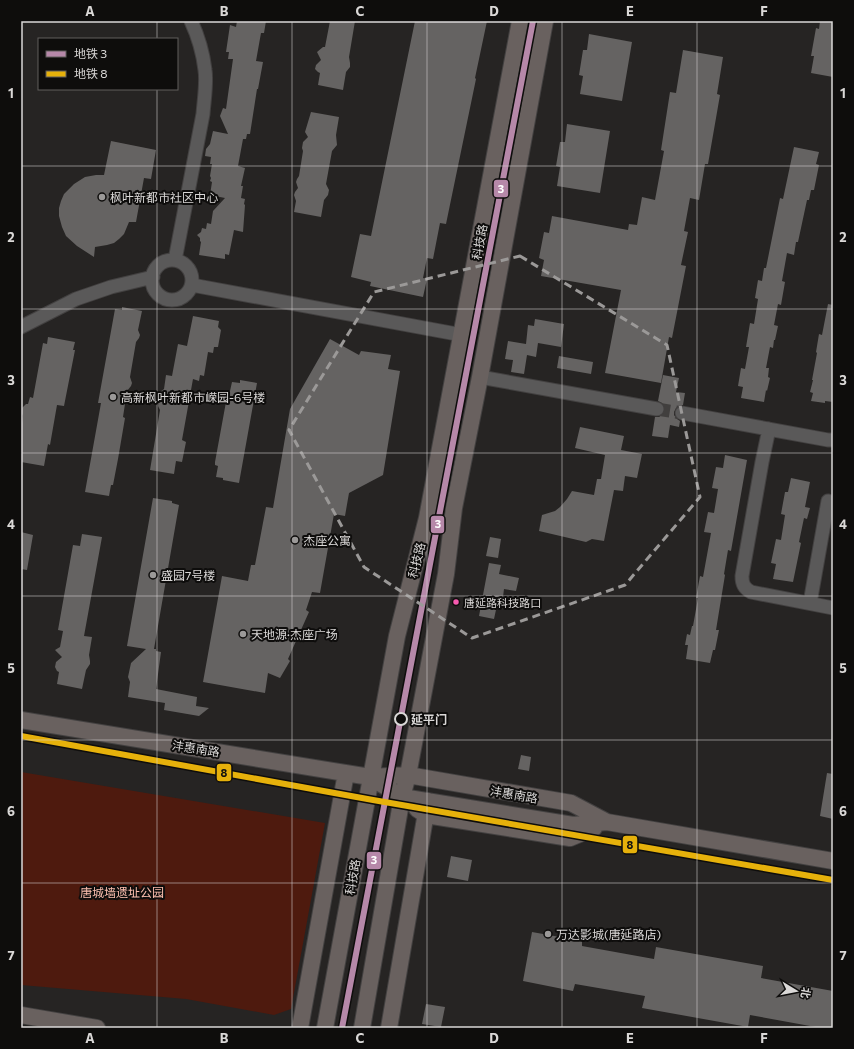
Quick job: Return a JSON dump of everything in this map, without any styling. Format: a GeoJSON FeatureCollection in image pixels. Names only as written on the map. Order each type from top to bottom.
{"type":"FeatureCollection","features":[{"type":"Feature","properties":{"kind":"main road","name":"科技路"},"geometry":{"type":"LineString","coordinates":[[325,1028],[370,776],[397,636],[427,518],[520,21]]}},
{"type":"Feature","properties":{"kind":"main road","name":"科技路"},"geometry":{"type":"LineString","coordinates":[[362,1028],[402,797],[408,775],[446,574],[454,508],[480,377],[545,21]]}},
{"type":"Feature","properties":{"kind":"main road","name":"沣惠南路"},"geometry":{"type":"LineString","coordinates":[[21,720],[346,773],[370,776],[408,775],[571,803],[607,822]]}},
{"type":"Feature","properties":{"kind":"main road"},"geometry":{"type":"LineString","coordinates":[[300,1028],[346,773]]}},
{"type":"Feature","properties":{"kind":"main road","name":"沣惠南路"},"geometry":{"type":"LineString","coordinates":[[370,776],[402,797],[427,808],[572,825],[607,822],[833,861]]}},
{"type":"Feature","properties":{"kind":"main road"},"geometry":{"type":"LineString","coordinates":[[389,1028],[427,808]]}},
{"type":"Feature","properties":{"kind":"main road"},"geometry":{"type":"LineString","coordinates":[[21,1015],[43,1023],[98,1028]]}},
{"type":"Feature","properties":{"kind":"street"},"geometry":{"type":"LineString","coordinates":[[175,260],[203,114],[205,71],[201,48],[191,21]]}},
{"type":"Feature","properties":{"kind":"street"},"geometry":{"type":"LineString","coordinates":[[168,260],[175,260],[182,262],[191,272],[192,286],[185,296],[179,299],[166,300],[156,292],[153,286],[153,277],[153,273],[162,263],[168,260]]}},
{"type":"Feature","properties":{"kind":"street"},"geometry":{"type":"LineString","coordinates":[[21,327],[76,299],[111,287],[153,277]]}},
{"type":"Feature","properties":{"kind":"street"},"geometry":{"type":"LineString","coordinates":[[192,286],[462,335]]}},
{"type":"Feature","properties":{"kind":"street"},"geometry":{"type":"LineString","coordinates":[[480,377],[657,409]]}},
{"type":"Feature","properties":{"kind":"street"},"geometry":{"type":"LineString","coordinates":[[682,414],[833,440]]}},
{"type":"Feature","properties":{"kind":"street"},"geometry":{"type":"LineString","coordinates":[[769,429],[760,469],[742,582],[746,590],[751,592],[833,608]]}},
{"type":"Feature","properties":{"kind":"street"},"geometry":{"type":"LineString","coordinates":[[810,603],[828,500]]}},
{"type":"Feature","properties":{"kind":"highlighted area"},"geometry":{"type":"Polygon","coordinates":[[[520,256],[667,345],[700,497],[625,585],[472,638],[364,567],[289,430],[374,292],[520,256]]]}},
{"type":"Feature","properties":{"kind":"green space","name":"唐城墙遗址公园"},"geometry":{"type":"Polygon","coordinates":[[[21,772],[325,823],[291,1009],[274,1015],[186,999],[21,985],[21,772]]]}},
{"type":"Feature","properties":{"kind":"building"},"geometry":{"type":"Polygon","coordinates":[[[237,21],[266,21],[264,33],[261,33],[256,61],[263,62],[250,134],[247,134],[246,139],[243,139],[238,166],[245,168],[241,186],[243,186],[241,198],[245,199],[243,232],[234,230],[229,255],[225,254],[225,259],[199,255],[201,242],[197,235],[201,232],[202,228],[206,229],[207,223],[211,224],[213,211],[225,198],[210,195],[212,182],[210,181],[210,176],[212,164],[210,164],[211,157],[205,156],[213,131],[228,134],[220,116],[223,108],[226,109],[233,59],[228,59],[229,52],[226,52],[230,25],[236,27],[237,21]]]}},
{"type":"Feature","properties":{"kind":"building"},"geometry":{"type":"Polygon","coordinates":[[[330,21],[355,21],[349,57],[350,67],[346,72],[343,90],[318,85],[320,73],[315,69],[316,65],[321,60],[317,52],[325,47],[330,21]]]}},
{"type":"Feature","properties":{"kind":"building"},"geometry":{"type":"Polygon","coordinates":[[[415,21],[487,21],[446,224],[440,223],[433,259],[427,258],[423,278],[427,279],[423,297],[370,286],[371,282],[351,277],[360,234],[371,236],[415,21]]]}},
{"type":"Feature","properties":{"kind":"building"},"geometry":{"type":"Polygon","coordinates":[[[820,21],[833,21],[833,77],[811,73],[814,56],[811,56],[816,28],[819,29],[820,21]]]}},
{"type":"Feature","properties":{"kind":"building"},"geometry":{"type":"Polygon","coordinates":[[[589,34],[632,42],[622,101],[580,94],[583,76],[579,75],[583,50],[587,50],[589,34]]]}},
{"type":"Feature","properties":{"kind":"building"},"geometry":{"type":"Polygon","coordinates":[[[683,50],[723,57],[717,94],[720,95],[708,164],[705,164],[699,200],[690,198],[684,231],[688,232],[681,265],[686,266],[672,338],[669,337],[661,383],[605,373],[621,290],[541,276],[544,260],[539,258],[544,232],[549,233],[552,216],[628,230],[629,224],[637,225],[642,197],[655,200],[664,151],[661,150],[670,92],[676,93],[683,50]]]}},
{"type":"Feature","properties":{"kind":"building"},"geometry":{"type":"Polygon","coordinates":[[[311,112],[339,117],[336,135],[337,145],[332,151],[326,184],[329,190],[328,195],[324,200],[321,217],[294,212],[296,201],[294,195],[298,188],[296,182],[299,176],[303,142],[308,137],[305,132],[311,112]]]}},
{"type":"Feature","properties":{"kind":"building"},"geometry":{"type":"Polygon","coordinates":[[[567,124],[610,131],[600,193],[557,186],[560,167],[556,166],[560,142],[565,142],[567,124]]]}},
{"type":"Feature","properties":{"kind":"building","name":"枫叶新都市社区中心"},"geometry":{"type":"Polygon","coordinates":[[[111,141],[156,150],[151,179],[144,178],[136,222],[129,222],[124,234],[114,243],[95,247],[94,257],[77,246],[66,236],[59,216],[59,208],[64,194],[74,184],[85,177],[104,175],[111,141]]]}},
{"type":"Feature","properties":{"kind":"building"},"geometry":{"type":"Polygon","coordinates":[[[794,147],[819,152],[816,164],[819,165],[814,190],[811,190],[809,200],[807,200],[794,255],[787,253],[782,281],[785,282],[781,305],[778,304],[774,325],[778,326],[773,348],[770,347],[766,368],[769,368],[768,377],[770,378],[764,402],[741,398],[743,387],[738,386],[741,368],[745,369],[749,347],[746,347],[750,323],[754,324],[758,299],[755,298],[758,280],[762,281],[764,268],[766,268],[780,198],[783,199],[794,147]]]}},
{"type":"Feature","properties":{"kind":"building"},"geometry":{"type":"Polygon","coordinates":[[[828,304],[833,305],[833,402],[825,401],[825,403],[811,401],[813,393],[810,392],[819,334],[822,335],[828,304]]]}},
{"type":"Feature","properties":{"kind":"building","name":"高新枫叶新都市嵘园-6号楼"},"geometry":{"type":"Polygon","coordinates":[[[122,307],[142,311],[138,330],[140,335],[136,342],[130,377],[132,383],[127,391],[123,417],[125,418],[118,459],[113,485],[111,485],[109,496],[85,492],[101,403],[98,403],[115,309],[122,310],[122,307]]]}},
{"type":"Feature","properties":{"kind":"building"},"geometry":{"type":"Polygon","coordinates":[[[193,316],[219,321],[218,327],[221,330],[218,347],[214,347],[213,353],[208,352],[204,376],[200,375],[199,381],[193,379],[182,440],[186,442],[182,462],[176,461],[174,474],[150,470],[160,410],[158,406],[160,392],[164,389],[166,375],[172,376],[178,344],[187,346],[193,316]]]}},
{"type":"Feature","properties":{"kind":"building"},"geometry":{"type":"Polygon","coordinates":[[[535,319],[564,324],[561,347],[538,343],[536,357],[527,355],[524,374],[511,372],[513,360],[505,359],[508,341],[526,344],[528,325],[534,326],[535,319]]]}},
{"type":"Feature","properties":{"kind":"building"},"geometry":{"type":"Polygon","coordinates":[[[48,337],[75,342],[73,350],[75,350],[64,406],[57,405],[50,445],[48,444],[44,466],[21,462],[21,430],[23,416],[21,411],[26,404],[28,404],[30,397],[33,398],[43,343],[47,344],[48,337]]]}},
{"type":"Feature","properties":{"kind":"building","name":"杰座公寓"},"geometry":{"type":"Polygon","coordinates":[[[330,339],[359,355],[361,351],[391,355],[388,369],[400,371],[383,475],[349,493],[345,516],[334,514],[320,593],[312,592],[306,610],[309,612],[288,659],[290,661],[280,678],[268,673],[265,693],[203,682],[222,576],[248,581],[251,565],[255,565],[266,507],[273,508],[290,409],[330,339]]]}},
{"type":"Feature","properties":{"kind":"building"},"geometry":{"type":"Polygon","coordinates":[[[559,356],[593,362],[591,374],[557,368],[559,356]]]}},
{"type":"Feature","properties":{"kind":"building"},"geometry":{"type":"Polygon","coordinates":[[[663,375],[679,378],[676,392],[685,393],[683,405],[676,408],[674,412],[674,415],[680,421],[679,427],[670,425],[668,438],[652,436],[655,417],[659,417],[665,410],[662,403],[658,401],[663,375]]]}},
{"type":"Feature","properties":{"kind":"building"},"geometry":{"type":"Polygon","coordinates":[[[240,380],[257,383],[239,483],[216,477],[218,466],[215,465],[215,462],[228,391],[230,391],[232,382],[240,383],[240,380]]]}},
{"type":"Feature","properties":{"kind":"building"},"geometry":{"type":"Polygon","coordinates":[[[580,427],[624,436],[621,450],[642,454],[637,478],[625,476],[623,491],[614,490],[604,541],[592,539],[586,542],[539,531],[542,515],[555,511],[560,507],[572,491],[594,495],[597,479],[601,479],[605,455],[575,448],[580,427]]]}},
{"type":"Feature","properties":{"kind":"building"},"geometry":{"type":"Polygon","coordinates":[[[725,455],[747,460],[731,551],[728,550],[724,574],[716,630],[719,630],[715,650],[713,650],[710,663],[686,659],[688,645],[685,645],[687,634],[690,635],[693,626],[700,576],[703,577],[711,533],[704,532],[708,512],[714,513],[718,489],[712,488],[716,467],[723,468],[725,455]]]}},
{"type":"Feature","properties":{"kind":"building"},"geometry":{"type":"Polygon","coordinates":[[[791,478],[810,482],[805,507],[810,508],[807,519],[804,518],[799,542],[801,543],[793,582],[773,579],[776,564],[771,563],[776,539],[781,540],[785,515],[781,514],[785,492],[788,492],[791,478]]]}},
{"type":"Feature","properties":{"kind":"building","name":"盛园7号楼"},"geometry":{"type":"Polygon","coordinates":[[[153,498],[172,501],[172,503],[179,505],[154,649],[161,652],[156,689],[197,697],[196,706],[209,708],[199,716],[164,710],[165,703],[128,697],[130,682],[128,677],[131,663],[146,649],[127,646],[153,498]]]}},
{"type":"Feature","properties":{"kind":"building"},"geometry":{"type":"Polygon","coordinates":[[[21,532],[33,535],[27,570],[21,569],[21,532]]]}},
{"type":"Feature","properties":{"kind":"building"},"geometry":{"type":"Polygon","coordinates":[[[82,534],[102,537],[84,636],[92,637],[89,655],[90,664],[86,670],[82,689],[57,684],[59,672],[55,667],[56,662],[62,657],[55,650],[60,647],[63,631],[58,630],[73,545],[80,546],[82,534]]]}},
{"type":"Feature","properties":{"kind":"building"},"geometry":{"type":"Polygon","coordinates":[[[490,537],[501,539],[498,558],[486,556],[490,537]]]}},
{"type":"Feature","properties":{"kind":"building"},"geometry":{"type":"Polygon","coordinates":[[[489,563],[501,565],[499,574],[519,578],[516,591],[504,589],[503,597],[499,596],[494,619],[479,616],[489,563]]]}},
{"type":"Feature","properties":{"kind":"building"},"geometry":{"type":"Polygon","coordinates":[[[521,755],[531,757],[529,771],[518,769],[521,755]]]}},
{"type":"Feature","properties":{"kind":"building"},"geometry":{"type":"Polygon","coordinates":[[[827,773],[833,774],[833,819],[820,816],[827,773]]]}},
{"type":"Feature","properties":{"kind":"building"},"geometry":{"type":"Polygon","coordinates":[[[451,856],[472,860],[468,881],[447,877],[451,856]]]}},
{"type":"Feature","properties":{"kind":"building"},"geometry":{"type":"Polygon","coordinates":[[[532,932],[582,941],[582,946],[654,959],[656,947],[763,966],[761,978],[833,991],[833,1028],[821,1028],[750,1015],[748,1027],[642,1008],[645,996],[575,984],[573,991],[523,981],[532,932]]]}},
{"type":"Feature","properties":{"kind":"building"},"geometry":{"type":"Polygon","coordinates":[[[426,1004],[445,1007],[441,1027],[422,1024],[426,1004]]]}},
{"type":"Feature","properties":{"kind":"tunnel"},"geometry":{"type":"LineString","coordinates":[[657,409],[682,413]]}},
{"type":"Feature","properties":{"kind":"metro line","name":"3"},"geometry":{"type":"LineString","coordinates":[[342,1028],[533,21]]}},
{"type":"Feature","properties":{"kind":"metro line","name":"8"},"geometry":{"type":"LineString","coordinates":[[21,736],[373,800],[833,880]]}},
{"type":"Feature","properties":{"kind":"place","name":"枫叶新都市社区中心"},"geometry":{"type":"Point","coordinates":[102,197]}},
{"type":"Feature","properties":{"kind":"place","name":"高新枫叶新都市嵘园-6号楼"},"geometry":{"type":"Point","coordinates":[113,397]}},
{"type":"Feature","properties":{"kind":"place","name":"杰座公寓"},"geometry":{"type":"Point","coordinates":[295,540]}},
{"type":"Feature","properties":{"kind":"place","name":"盛园7号楼"},"geometry":{"type":"Point","coordinates":[153,575]}},
{"type":"Feature","properties":{"kind":"place","name":"唐延路科技路口"},"geometry":{"type":"Point","coordinates":[456,602]}},
{"type":"Feature","properties":{"kind":"place","name":"天地源·杰座广场"},"geometry":{"type":"Point","coordinates":[243,634]}},
{"type":"Feature","properties":{"kind":"place","name":"延平门"},"geometry":{"type":"Point","coordinates":[401,719]}},
{"type":"Feature","properties":{"kind":"place","name":"万达影城(唐延路店)"},"geometry":{"type":"Point","coordinates":[548,934]}}]}
